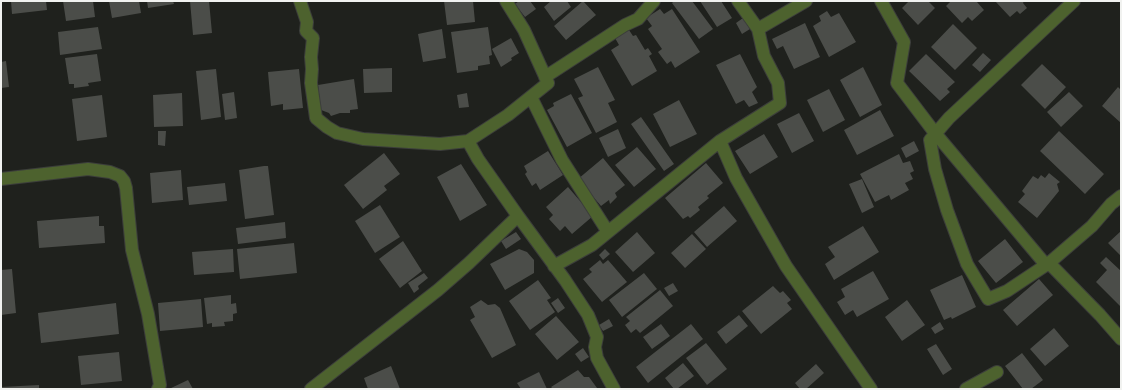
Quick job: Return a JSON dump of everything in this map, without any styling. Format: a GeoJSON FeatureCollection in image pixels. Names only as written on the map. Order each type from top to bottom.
{"type":"FeatureCollection","features":[{"type":"Feature","properties":{"kind":"street"},"geometry":{"type":"LineString","coordinates":[[300,1],[307,22],[306,31],[313,38],[311,83],[316,118],[337,133],[363,139],[440,144],[468,141],[508,115],[548,84],[524,30],[506,1]]}},
{"type":"Feature","properties":{"kind":"street"},"geometry":{"type":"LineString","coordinates":[[546,77],[626,25],[638,19],[654,1]]}},
{"type":"Feature","properties":{"kind":"street"},"geometry":{"type":"LineString","coordinates":[[554,266],[592,245],[720,141],[780,103],[778,83],[764,56],[758,29],[738,1]]}},
{"type":"Feature","properties":{"kind":"street"},"geometry":{"type":"LineString","coordinates":[[758,29],[806,1]]}},
{"type":"Feature","properties":{"kind":"street"},"geometry":{"type":"LineString","coordinates":[[881,1],[904,42],[897,83],[935,133],[1048,264],[1100,314],[1121,339]]}},
{"type":"Feature","properties":{"kind":"street"},"geometry":{"type":"LineString","coordinates":[[1074,1],[948,118],[935,133],[930,140],[935,169],[947,210],[967,264],[988,299],[1007,291],[1048,264],[1092,226],[1111,204],[1121,196]]}},
{"type":"Feature","properties":{"kind":"street"},"geometry":{"type":"LineString","coordinates":[[531,97],[562,160],[608,232]]}},
{"type":"Feature","properties":{"kind":"street"},"geometry":{"type":"LineString","coordinates":[[468,141],[478,159],[588,315],[597,336],[595,346],[597,358],[614,389]]}},
{"type":"Feature","properties":{"kind":"street"},"geometry":{"type":"LineString","coordinates":[[720,141],[736,178],[786,266],[871,389]]}},
{"type":"Feature","properties":{"kind":"street"},"geometry":{"type":"LineString","coordinates":[[1,179],[88,169],[110,172],[120,176],[124,181],[132,250],[148,314],[160,385],[158,389]]}},
{"type":"Feature","properties":{"kind":"street"},"geometry":{"type":"LineString","coordinates":[[311,389],[438,290],[469,263],[518,216]]}},
{"type":"Feature","properties":{"kind":"street"},"geometry":{"type":"LineString","coordinates":[[966,389],[997,372]]}},
{"type":"Feature","properties":{"kind":"building"},"geometry":{"type":"Polygon","coordinates":[[[11,1],[46,1],[47,10],[12,14],[11,1]]]}},
{"type":"Feature","properties":{"kind":"building"},"geometry":{"type":"Polygon","coordinates":[[[63,1],[93,1],[95,17],[66,21],[63,1]]]}},
{"type":"Feature","properties":{"kind":"building"},"geometry":{"type":"Polygon","coordinates":[[[109,1],[139,1],[141,13],[112,18],[109,1]]]}},
{"type":"Feature","properties":{"kind":"building"},"geometry":{"type":"Polygon","coordinates":[[[147,1],[173,1],[174,4],[148,8],[147,1]]]}},
{"type":"Feature","properties":{"kind":"building"},"geometry":{"type":"Polygon","coordinates":[[[190,1],[209,1],[212,33],[193,35],[190,1]]]}},
{"type":"Feature","properties":{"kind":"building"},"geometry":{"type":"Polygon","coordinates":[[[444,1],[473,1],[475,22],[447,25],[444,1]]]}},
{"type":"Feature","properties":{"kind":"building"},"geometry":{"type":"Polygon","coordinates":[[[519,1],[530,1],[536,9],[525,17],[515,4],[519,1]]]}},
{"type":"Feature","properties":{"kind":"building"},"geometry":{"type":"Polygon","coordinates":[[[551,1],[567,1],[571,7],[554,21],[544,7],[551,1]]]}},
{"type":"Feature","properties":{"kind":"building"},"geometry":{"type":"Polygon","coordinates":[[[583,1],[596,15],[566,40],[554,26],[583,1]]]}},
{"type":"Feature","properties":{"kind":"building"},"geometry":{"type":"Polygon","coordinates":[[[674,1],[692,1],[713,29],[699,39],[672,3],[674,1]]]}},
{"type":"Feature","properties":{"kind":"building"},"geometry":{"type":"Polygon","coordinates":[[[700,1],[721,1],[732,18],[717,27],[700,1]]]}},
{"type":"Feature","properties":{"kind":"building"},"geometry":{"type":"Polygon","coordinates":[[[909,1],[928,1],[935,8],[918,25],[902,8],[909,1]]]}},
{"type":"Feature","properties":{"kind":"building"},"geometry":{"type":"Polygon","coordinates":[[[951,1],[978,1],[977,2],[984,10],[972,21],[968,17],[962,23],[946,6],[951,1]]]}},
{"type":"Feature","properties":{"kind":"building"},"geometry":{"type":"Polygon","coordinates":[[[995,1],[1024,1],[1023,3],[1027,8],[1020,14],[1017,11],[1010,17],[995,1]]]}},
{"type":"Feature","properties":{"kind":"building"},"geometry":{"type":"Polygon","coordinates":[[[660,9],[664,14],[672,9],[700,52],[675,68],[671,61],[667,64],[658,52],[662,49],[648,29],[652,26],[646,18],[660,9]]]}},
{"type":"Feature","properties":{"kind":"building"},"geometry":{"type":"Polygon","coordinates":[[[827,11],[831,17],[839,13],[856,42],[829,57],[813,26],[821,21],[819,16],[827,11]]]}},
{"type":"Feature","properties":{"kind":"building"},"geometry":{"type":"Polygon","coordinates":[[[743,18],[750,29],[742,34],[736,23],[743,18]]]}},
{"type":"Feature","properties":{"kind":"building"},"geometry":{"type":"Polygon","coordinates":[[[805,23],[820,57],[794,69],[783,46],[777,49],[772,39],[805,23]]]}},
{"type":"Feature","properties":{"kind":"building"},"geometry":{"type":"Polygon","coordinates":[[[953,24],[977,48],[955,70],[931,47],[953,24]]]}},
{"type":"Feature","properties":{"kind":"building"},"geometry":{"type":"Polygon","coordinates":[[[98,27],[102,49],[60,55],[58,32],[98,27]]]}},
{"type":"Feature","properties":{"kind":"building"},"geometry":{"type":"Polygon","coordinates":[[[488,27],[492,55],[489,56],[490,64],[478,66],[478,70],[457,73],[451,32],[488,27]]]}},
{"type":"Feature","properties":{"kind":"building"},"geometry":{"type":"Polygon","coordinates":[[[442,29],[446,58],[423,62],[418,34],[442,29]]]}},
{"type":"Feature","properties":{"kind":"building"},"geometry":{"type":"Polygon","coordinates":[[[629,30],[633,36],[636,35],[645,50],[648,48],[652,54],[649,56],[657,71],[632,86],[611,50],[619,45],[615,38],[629,30]]]}},
{"type":"Feature","properties":{"kind":"building"},"geometry":{"type":"Polygon","coordinates":[[[511,38],[519,53],[511,58],[512,60],[501,67],[492,49],[511,38]]]}},
{"type":"Feature","properties":{"kind":"building"},"geometry":{"type":"Polygon","coordinates":[[[983,53],[991,60],[980,72],[972,65],[983,53]]]}},
{"type":"Feature","properties":{"kind":"building"},"geometry":{"type":"Polygon","coordinates":[[[97,54],[101,81],[88,83],[89,86],[74,88],[74,84],[69,84],[65,58],[97,54]]]}},
{"type":"Feature","properties":{"kind":"building"},"geometry":{"type":"Polygon","coordinates":[[[740,54],[757,87],[752,92],[758,103],[749,107],[744,100],[736,104],[716,65],[740,54]]]}},
{"type":"Feature","properties":{"kind":"building"},"geometry":{"type":"Polygon","coordinates":[[[926,54],[955,82],[947,89],[950,92],[940,101],[909,71],[926,54]]]}},
{"type":"Feature","properties":{"kind":"building"},"geometry":{"type":"Polygon","coordinates":[[[6,61],[9,87],[1,88],[1,62],[6,61]]]}},
{"type":"Feature","properties":{"kind":"building"},"geometry":{"type":"Polygon","coordinates":[[[1042,64],[1066,87],[1045,109],[1021,85],[1042,64]]]}},
{"type":"Feature","properties":{"kind":"building"},"geometry":{"type":"Polygon","coordinates":[[[598,67],[615,100],[608,103],[617,122],[596,133],[578,98],[583,96],[574,79],[598,67]]]}},
{"type":"Feature","properties":{"kind":"building"},"geometry":{"type":"Polygon","coordinates":[[[863,67],[882,105],[860,117],[840,80],[863,67]]]}},
{"type":"Feature","properties":{"kind":"building"},"geometry":{"type":"Polygon","coordinates":[[[392,68],[392,92],[364,93],[363,69],[392,68]]]}},
{"type":"Feature","properties":{"kind":"building"},"geometry":{"type":"Polygon","coordinates":[[[216,69],[221,117],[201,120],[196,71],[216,69]]]}},
{"type":"Feature","properties":{"kind":"building"},"geometry":{"type":"Polygon","coordinates":[[[299,69],[303,108],[283,110],[283,104],[271,106],[268,72],[299,69]]]}},
{"type":"Feature","properties":{"kind":"building"},"geometry":{"type":"Polygon","coordinates":[[[354,79],[358,109],[350,110],[350,113],[340,113],[331,116],[329,113],[321,110],[318,85],[354,79]]]}},
{"type":"Feature","properties":{"kind":"building"},"geometry":{"type":"Polygon","coordinates":[[[1118,87],[1121,90],[1121,123],[1102,106],[1118,87]]]}},
{"type":"Feature","properties":{"kind":"building"},"geometry":{"type":"Polygon","coordinates":[[[829,89],[845,120],[823,132],[807,100],[829,89]]]}},
{"type":"Feature","properties":{"kind":"building"},"geometry":{"type":"Polygon","coordinates":[[[234,92],[237,118],[225,120],[222,94],[234,92]]]}},
{"type":"Feature","properties":{"kind":"building"},"geometry":{"type":"Polygon","coordinates":[[[1069,92],[1083,106],[1061,127],[1047,112],[1069,92]]]}},
{"type":"Feature","properties":{"kind":"building"},"geometry":{"type":"Polygon","coordinates":[[[182,93],[183,126],[154,127],[153,95],[182,93]]]}},
{"type":"Feature","properties":{"kind":"building"},"geometry":{"type":"Polygon","coordinates":[[[467,93],[469,107],[459,108],[457,95],[467,93]]]}},
{"type":"Feature","properties":{"kind":"building"},"geometry":{"type":"Polygon","coordinates":[[[571,94],[592,133],[567,147],[547,110],[554,106],[553,103],[571,94]]]}},
{"type":"Feature","properties":{"kind":"building"},"geometry":{"type":"Polygon","coordinates":[[[102,95],[107,137],[77,141],[72,99],[102,95]]]}},
{"type":"Feature","properties":{"kind":"building"},"geometry":{"type":"Polygon","coordinates":[[[679,100],[697,134],[670,147],[653,114],[679,100]]]}},
{"type":"Feature","properties":{"kind":"building"},"geometry":{"type":"Polygon","coordinates":[[[880,110],[894,136],[857,155],[844,130],[880,110]]]}},
{"type":"Feature","properties":{"kind":"building"},"geometry":{"type":"Polygon","coordinates":[[[799,113],[814,141],[792,153],[777,124],[799,113]]]}},
{"type":"Feature","properties":{"kind":"building"},"geometry":{"type":"Polygon","coordinates":[[[641,117],[674,164],[664,171],[631,124],[641,117]]]}},
{"type":"Feature","properties":{"kind":"building"},"geometry":{"type":"Polygon","coordinates":[[[618,129],[626,148],[608,157],[599,138],[618,129]]]}},
{"type":"Feature","properties":{"kind":"building"},"geometry":{"type":"Polygon","coordinates":[[[158,131],[166,131],[165,146],[158,145],[158,131]]]}},
{"type":"Feature","properties":{"kind":"building"},"geometry":{"type":"Polygon","coordinates":[[[1059,131],[1104,174],[1085,194],[1040,151],[1059,131]]]}},
{"type":"Feature","properties":{"kind":"building"},"geometry":{"type":"Polygon","coordinates":[[[764,134],[778,157],[750,174],[735,151],[764,134]]]}},
{"type":"Feature","properties":{"kind":"building"},"geometry":{"type":"Polygon","coordinates":[[[914,141],[919,151],[906,158],[901,148],[914,141]]]}},
{"type":"Feature","properties":{"kind":"building"},"geometry":{"type":"Polygon","coordinates":[[[637,147],[656,169],[634,187],[615,165],[637,147]]]}},
{"type":"Feature","properties":{"kind":"building"},"geometry":{"type":"Polygon","coordinates":[[[548,151],[563,175],[540,190],[536,183],[532,186],[525,174],[527,172],[524,166],[548,151]]]}},
{"type":"Feature","properties":{"kind":"building"},"geometry":{"type":"Polygon","coordinates":[[[384,153],[400,174],[384,186],[387,190],[363,209],[344,185],[384,153]]]}},
{"type":"Feature","properties":{"kind":"building"},"geometry":{"type":"Polygon","coordinates":[[[899,154],[903,163],[910,161],[914,171],[910,173],[913,179],[905,183],[909,190],[891,200],[889,195],[875,202],[860,174],[899,154]]]}},
{"type":"Feature","properties":{"kind":"building"},"geometry":{"type":"Polygon","coordinates":[[[603,158],[625,185],[615,193],[617,197],[610,204],[609,200],[601,206],[578,179],[603,158]]]}},
{"type":"Feature","properties":{"kind":"building"},"geometry":{"type":"Polygon","coordinates":[[[706,163],[723,183],[707,196],[709,198],[698,207],[700,210],[690,218],[688,216],[683,219],[665,198],[706,163]]]}},
{"type":"Feature","properties":{"kind":"building"},"geometry":{"type":"Polygon","coordinates":[[[461,164],[487,205],[460,221],[437,177],[461,164]]]}},
{"type":"Feature","properties":{"kind":"building"},"geometry":{"type":"Polygon","coordinates":[[[268,166],[274,215],[245,219],[239,170],[268,166]]]}},
{"type":"Feature","properties":{"kind":"building"},"geometry":{"type":"Polygon","coordinates":[[[181,170],[183,200],[152,203],[150,173],[181,170]]]}},
{"type":"Feature","properties":{"kind":"building"},"geometry":{"type":"Polygon","coordinates":[[[1049,173],[1060,182],[1057,184],[1059,191],[1037,218],[1018,202],[1025,194],[1022,191],[1033,176],[1038,179],[1041,175],[1045,178],[1049,173]]]}},
{"type":"Feature","properties":{"kind":"building"},"geometry":{"type":"Polygon","coordinates":[[[862,179],[874,207],[862,213],[849,184],[862,179]]]}},
{"type":"Feature","properties":{"kind":"building"},"geometry":{"type":"Polygon","coordinates":[[[225,183],[227,201],[189,205],[187,187],[225,183]]]}},
{"type":"Feature","properties":{"kind":"building"},"geometry":{"type":"Polygon","coordinates":[[[568,187],[593,216],[572,234],[565,226],[560,231],[549,219],[553,215],[546,207],[568,187]]]}},
{"type":"Feature","properties":{"kind":"building"},"geometry":{"type":"Polygon","coordinates":[[[380,205],[400,237],[375,253],[355,221],[380,205]]]}},
{"type":"Feature","properties":{"kind":"building"},"geometry":{"type":"Polygon","coordinates":[[[724,206],[737,221],[707,247],[694,232],[724,206]]]}},
{"type":"Feature","properties":{"kind":"building"},"geometry":{"type":"Polygon","coordinates":[[[99,216],[99,226],[104,226],[105,243],[39,248],[37,221],[99,216]]]}},
{"type":"Feature","properties":{"kind":"building"},"geometry":{"type":"Polygon","coordinates":[[[285,222],[286,238],[238,244],[236,228],[285,222]]]}},
{"type":"Feature","properties":{"kind":"building"},"geometry":{"type":"Polygon","coordinates":[[[863,226],[879,252],[834,280],[825,264],[835,257],[828,247],[863,226]]]}},
{"type":"Feature","properties":{"kind":"building"},"geometry":{"type":"Polygon","coordinates":[[[1121,231],[1121,256],[1108,243],[1121,231]]]}},
{"type":"Feature","properties":{"kind":"building"},"geometry":{"type":"Polygon","coordinates":[[[516,232],[521,239],[506,249],[501,241],[516,232]]]}},
{"type":"Feature","properties":{"kind":"building"},"geometry":{"type":"Polygon","coordinates":[[[637,232],[655,253],[633,272],[615,252],[637,232]]]}},
{"type":"Feature","properties":{"kind":"building"},"geometry":{"type":"Polygon","coordinates":[[[692,234],[706,249],[685,268],[671,253],[692,234]]]}},
{"type":"Feature","properties":{"kind":"building"},"geometry":{"type":"Polygon","coordinates":[[[1005,239],[1023,262],[996,283],[978,261],[1005,239]]]}},
{"type":"Feature","properties":{"kind":"building"},"geometry":{"type":"Polygon","coordinates":[[[403,241],[422,271],[400,288],[379,259],[403,241]]]}},
{"type":"Feature","properties":{"kind":"building"},"geometry":{"type":"Polygon","coordinates":[[[294,243],[297,273],[240,279],[237,249],[294,243]]]}},
{"type":"Feature","properties":{"kind":"building"},"geometry":{"type":"Polygon","coordinates":[[[233,249],[234,272],[194,275],[192,252],[233,249]]]}},
{"type":"Feature","properties":{"kind":"building"},"geometry":{"type":"Polygon","coordinates":[[[519,249],[527,252],[534,260],[534,273],[505,290],[490,264],[519,249]]]}},
{"type":"Feature","properties":{"kind":"building"},"geometry":{"type":"Polygon","coordinates":[[[605,249],[610,254],[603,260],[599,255],[605,249]]]}},
{"type":"Feature","properties":{"kind":"building"},"geometry":{"type":"Polygon","coordinates":[[[1106,257],[1121,271],[1121,307],[1096,282],[1107,270],[1100,263],[1106,257]]]}},
{"type":"Feature","properties":{"kind":"building"},"geometry":{"type":"Polygon","coordinates":[[[600,260],[603,264],[608,260],[627,282],[602,302],[583,279],[592,272],[589,269],[600,260]]]}},
{"type":"Feature","properties":{"kind":"building"},"geometry":{"type":"Polygon","coordinates":[[[12,269],[16,313],[1,315],[1,270],[12,269]]]}},
{"type":"Feature","properties":{"kind":"building"},"geometry":{"type":"Polygon","coordinates":[[[873,271],[889,299],[857,317],[853,310],[845,315],[837,302],[845,297],[841,289],[873,271]]]}},
{"type":"Feature","properties":{"kind":"building"},"geometry":{"type":"Polygon","coordinates":[[[424,273],[428,278],[418,286],[419,289],[414,293],[408,283],[424,273]]]}},
{"type":"Feature","properties":{"kind":"building"},"geometry":{"type":"Polygon","coordinates":[[[644,273],[657,289],[622,317],[609,300],[644,273]]]}},
{"type":"Feature","properties":{"kind":"building"},"geometry":{"type":"Polygon","coordinates":[[[962,275],[976,307],[952,319],[951,317],[944,320],[930,290],[962,275]]]}},
{"type":"Feature","properties":{"kind":"building"},"geometry":{"type":"Polygon","coordinates":[[[1039,279],[1053,295],[1017,326],[1003,310],[1039,279]]]}},
{"type":"Feature","properties":{"kind":"building"},"geometry":{"type":"Polygon","coordinates":[[[538,280],[551,298],[547,300],[555,312],[530,330],[509,301],[538,280]]]}},
{"type":"Feature","properties":{"kind":"building"},"geometry":{"type":"Polygon","coordinates":[[[673,283],[678,291],[669,296],[664,288],[673,283]]]}},
{"type":"Feature","properties":{"kind":"building"},"geometry":{"type":"Polygon","coordinates":[[[773,286],[780,293],[783,291],[791,300],[787,303],[792,309],[761,334],[742,311],[773,286]]]}},
{"type":"Feature","properties":{"kind":"building"},"geometry":{"type":"Polygon","coordinates":[[[660,290],[673,306],[640,333],[636,329],[631,333],[625,325],[630,321],[626,317],[660,290]]]}},
{"type":"Feature","properties":{"kind":"building"},"geometry":{"type":"Polygon","coordinates":[[[231,295],[231,304],[236,303],[237,313],[233,314],[233,321],[224,322],[225,326],[212,327],[212,323],[207,324],[204,298],[231,295]]]}},
{"type":"Feature","properties":{"kind":"building"},"geometry":{"type":"Polygon","coordinates":[[[558,298],[565,308],[558,313],[551,303],[558,298]]]}},
{"type":"Feature","properties":{"kind":"building"},"geometry":{"type":"Polygon","coordinates":[[[201,299],[203,327],[160,331],[158,303],[201,299]]]}},
{"type":"Feature","properties":{"kind":"building"},"geometry":{"type":"Polygon","coordinates":[[[481,300],[488,305],[495,304],[500,308],[516,345],[492,358],[470,320],[475,317],[470,307],[481,300]]]}},
{"type":"Feature","properties":{"kind":"building"},"geometry":{"type":"Polygon","coordinates":[[[907,300],[925,325],[902,341],[885,317],[907,300]]]}},
{"type":"Feature","properties":{"kind":"building"},"geometry":{"type":"Polygon","coordinates":[[[116,303],[119,334],[41,343],[38,313],[116,303]]]}},
{"type":"Feature","properties":{"kind":"building"},"geometry":{"type":"Polygon","coordinates":[[[739,315],[748,326],[726,344],[717,332],[739,315]]]}},
{"type":"Feature","properties":{"kind":"building"},"geometry":{"type":"Polygon","coordinates":[[[556,316],[579,342],[557,360],[535,334],[556,316]]]}},
{"type":"Feature","properties":{"kind":"building"},"geometry":{"type":"Polygon","coordinates":[[[609,319],[613,326],[603,331],[599,325],[609,319]]]}},
{"type":"Feature","properties":{"kind":"building"},"geometry":{"type":"Polygon","coordinates":[[[940,322],[944,329],[935,334],[931,328],[940,322]]]}},
{"type":"Feature","properties":{"kind":"building"},"geometry":{"type":"Polygon","coordinates":[[[661,324],[670,336],[652,349],[643,337],[661,324]]]}},
{"type":"Feature","properties":{"kind":"building"},"geometry":{"type":"Polygon","coordinates":[[[691,324],[703,339],[648,383],[636,367],[691,324]]]}},
{"type":"Feature","properties":{"kind":"building"},"geometry":{"type":"Polygon","coordinates":[[[1054,328],[1069,346],[1045,366],[1030,349],[1054,328]]]}},
{"type":"Feature","properties":{"kind":"building"},"geometry":{"type":"Polygon","coordinates":[[[706,343],[727,369],[707,385],[686,358],[706,343]]]}},
{"type":"Feature","properties":{"kind":"building"},"geometry":{"type":"Polygon","coordinates":[[[936,344],[952,369],[943,375],[927,349],[936,344]]]}},
{"type":"Feature","properties":{"kind":"building"},"geometry":{"type":"Polygon","coordinates":[[[583,348],[589,357],[581,362],[575,354],[583,348]]]}},
{"type":"Feature","properties":{"kind":"building"},"geometry":{"type":"Polygon","coordinates":[[[119,352],[122,381],[81,385],[78,356],[119,352]]]}},
{"type":"Feature","properties":{"kind":"building"},"geometry":{"type":"Polygon","coordinates":[[[1022,353],[1043,380],[1031,389],[1023,389],[1005,366],[1022,353]]]}},
{"type":"Feature","properties":{"kind":"building"},"geometry":{"type":"Polygon","coordinates":[[[683,363],[694,376],[677,389],[674,389],[665,378],[683,363]]]}},
{"type":"Feature","properties":{"kind":"building"},"geometry":{"type":"Polygon","coordinates":[[[816,364],[824,373],[806,389],[800,389],[795,383],[816,364]]]}},
{"type":"Feature","properties":{"kind":"building"},"geometry":{"type":"Polygon","coordinates":[[[391,366],[400,389],[368,389],[364,378],[391,366]]]}},
{"type":"Feature","properties":{"kind":"building"},"geometry":{"type":"Polygon","coordinates":[[[578,370],[584,377],[589,377],[597,388],[553,389],[551,387],[578,370]]]}},
{"type":"Feature","properties":{"kind":"building"},"geometry":{"type":"Polygon","coordinates":[[[539,372],[547,389],[521,389],[517,383],[539,372]]]}},
{"type":"Feature","properties":{"kind":"building"},"geometry":{"type":"Polygon","coordinates":[[[188,380],[193,389],[169,389],[188,380]]]}},
{"type":"Feature","properties":{"kind":"building"},"geometry":{"type":"Polygon","coordinates":[[[39,385],[39,389],[1,389],[1,387],[39,385]]]}}]}
